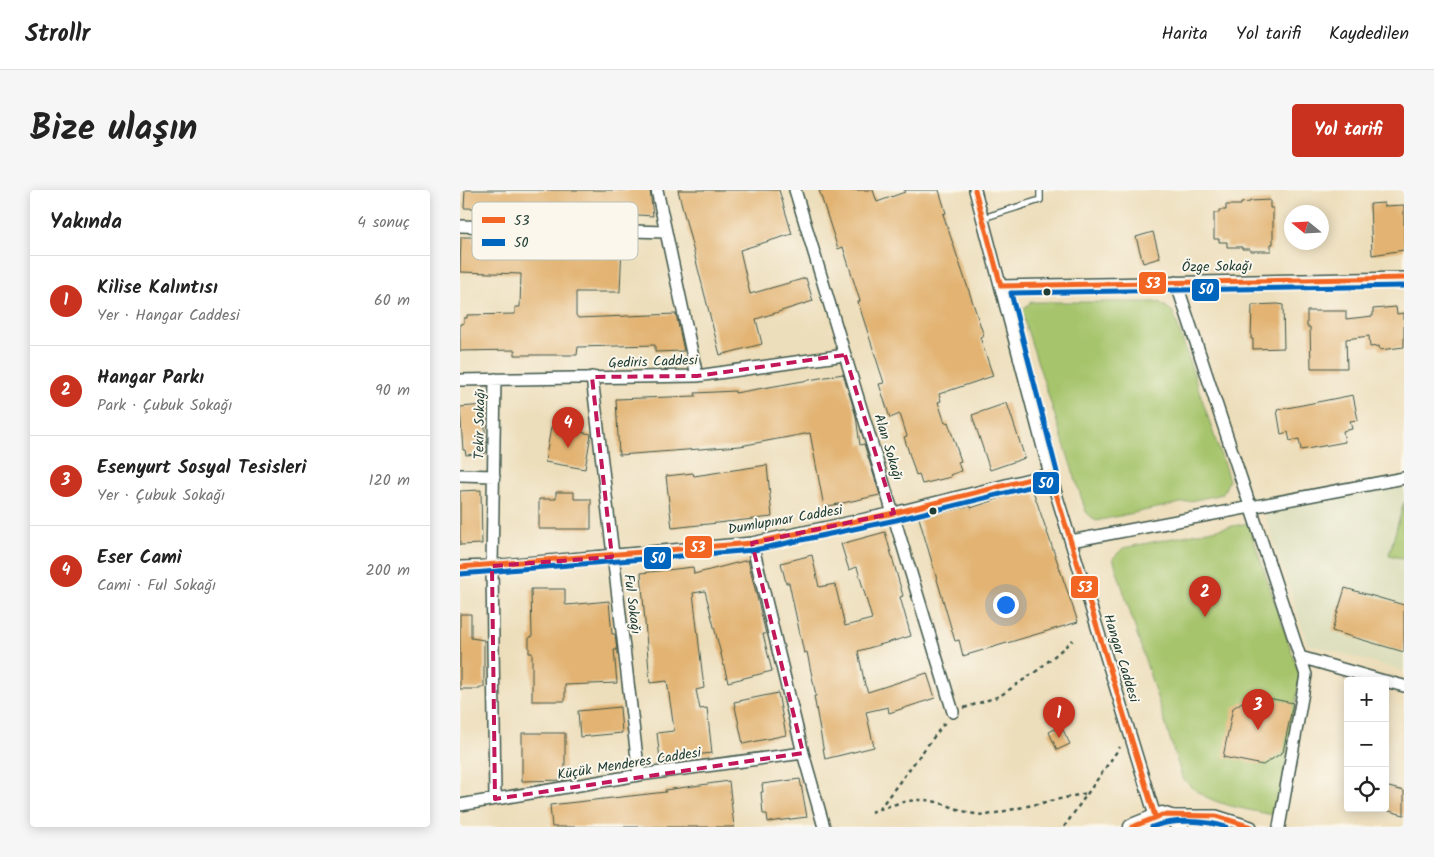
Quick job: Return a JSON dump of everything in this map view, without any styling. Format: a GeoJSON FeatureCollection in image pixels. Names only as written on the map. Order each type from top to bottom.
{"type":"FeatureCollection","features":[{"type":"Feature","properties":{"kind":"street"},"geometry":{"type":"LineString","coordinates":[[657,190],[698,376]]}},
{"type":"Feature","properties":{"kind":"street","name":"Alan Sokağı"},"geometry":{"type":"LineString","coordinates":[[795,190],[953,712]]}},
{"type":"Feature","properties":{"kind":"street","name":"Hangar Caddesi"},"geometry":{"type":"LineString","coordinates":[[976,190],[1050,474],[1154,819]]}},
{"type":"Feature","properties":{"kind":"street"},"geometry":{"type":"LineString","coordinates":[[638,231],[666,232]]}},
{"type":"Feature","properties":{"kind":"street","name":"Özge Sokağı"},"geometry":{"type":"LineString","coordinates":[[1001,286],[1404,278]]}},
{"type":"Feature","properties":{"kind":"street"},"geometry":{"type":"LineString","coordinates":[[1176,282],[1306,675],[1279,827]]}},
{"type":"Feature","properties":{"kind":"street","name":"Gediris Caddesi"},"geometry":{"type":"LineString","coordinates":[[460,380],[698,376],[845,355]]}},
{"type":"Feature","properties":{"kind":"street","name":"Ful Sokağı"},"geometry":{"type":"LineString","coordinates":[[592,378],[639,775]]}},
{"type":"Feature","properties":{"kind":"street","name":"Tekir Sokağı"},"geometry":{"type":"LineString","coordinates":[[495,379],[492,566],[495,800]]}},
{"type":"Feature","properties":{"kind":"street","name":"Dumlupınar Caddesi"},"geometry":{"type":"LineString","coordinates":[[460,567],[492,566],[752,543],[894,513],[1050,474]]}},
{"type":"Feature","properties":{"kind":"street"},"geometry":{"type":"LineString","coordinates":[[460,475],[494,476]]}},
{"type":"Feature","properties":{"kind":"street"},"geometry":{"type":"LineString","coordinates":[[1071,541],[1404,478]]}},
{"type":"Feature","properties":{"kind":"street"},"geometry":{"type":"LineString","coordinates":[[752,543],[803,753],[824,827]]}},
{"type":"Feature","properties":{"kind":"street"},"geometry":{"type":"LineString","coordinates":[[1300,657],[1371,677]]}},
{"type":"Feature","properties":{"kind":"street"},"geometry":{"type":"LineString","coordinates":[[1389,682],[1404,686]]}},
{"type":"Feature","properties":{"kind":"street","name":"Küçük Menderes Caddesi"},"geometry":{"type":"LineString","coordinates":[[460,805],[639,775],[803,753]]}},
{"type":"Feature","properties":{"kind":"street"},"geometry":{"type":"LineString","coordinates":[[1132,827],[1154,819],[1216,816],[1251,827]]}},
{"type":"Feature","properties":{"kind":"street"},"geometry":{"type":"LineString","coordinates":[[1154,819],[1180,827]]}},
{"type":"Feature","properties":{"kind":"lane"},"geometry":{"type":"LineString","coordinates":[[983,218],[1040,200],[1040,190]]}},
{"type":"Feature","properties":{"kind":"path"},"geometry":{"type":"LineString","coordinates":[[879,809],[953,712],[1000,696],[1038,670],[1073,640]]}},
{"type":"Feature","properties":{"kind":"path"},"geometry":{"type":"LineString","coordinates":[[1064,827],[1129,733]]}},
{"type":"Feature","properties":{"kind":"path"},"geometry":{"type":"LineString","coordinates":[[870,812],[922,799],[934,801],[972,815],[987,815],[1087,794]]}},
{"type":"Feature","properties":{"kind":"highlighted area"},"geometry":{"type":"Polygon","coordinates":[[[845,355],[894,513],[752,543],[803,753],[495,799],[492,566],[612,557],[592,377],[697,376],[845,355]]]}},
{"type":"Feature","properties":{"kind":"shaded area"},"geometry":{"type":"Polygon","coordinates":[[[1404,487],[1404,671],[1308,644],[1263,509],[1404,487]]]}},
{"type":"Feature","properties":{"kind":"green space"},"geometry":{"type":"Polygon","coordinates":[[[1031,302],[1159,302],[1173,312],[1229,480],[1223,494],[1096,521],[1086,512],[1021,311],[1031,302]]]}},
{"type":"Feature","properties":{"kind":"green space"},"geometry":{"type":"Polygon","coordinates":[[[1404,502],[1404,559],[1389,555],[1404,502]]]}},
{"type":"Feature","properties":{"kind":"green space"},"geometry":{"type":"Polygon","coordinates":[[[1248,523],[1300,676],[1277,816],[1238,808],[1213,800],[1191,787],[1182,777],[1113,558],[1123,548],[1248,523]]]}},
{"type":"Feature","properties":{"kind":"building"},"geometry":{"type":"Polygon","coordinates":[[[465,190],[650,190],[653,216],[638,215],[638,202],[472,202],[472,208],[464,208],[465,190]]]}},
{"type":"Feature","properties":{"kind":"building"},"geometry":{"type":"Polygon","coordinates":[[[678,190],[779,190],[792,234],[740,250],[750,294],[806,278],[813,301],[756,319],[762,344],[720,355],[678,190]]]}},
{"type":"Feature","properties":{"kind":"building"},"geometry":{"type":"Polygon","coordinates":[[[819,190],[873,190],[877,202],[905,192],[904,190],[939,190],[946,213],[943,214],[984,336],[980,337],[993,376],[939,394],[941,401],[938,402],[945,423],[948,422],[961,461],[958,462],[961,471],[950,475],[951,477],[922,484],[919,474],[916,475],[904,437],[907,436],[900,414],[890,418],[879,384],[884,383],[858,302],[860,301],[843,247],[838,249],[819,190]]]}},
{"type":"Feature","properties":{"kind":"building"},"geometry":{"type":"Polygon","coordinates":[[[1270,200],[1270,208],[1273,208],[1273,244],[1271,244],[1271,251],[1250,251],[1250,249],[1242,249],[1242,247],[1227,247],[1227,242],[1219,242],[1219,239],[1214,239],[1214,213],[1219,213],[1219,210],[1226,210],[1226,205],[1241,205],[1241,203],[1250,201],[1270,200]]]}},
{"type":"Feature","properties":{"kind":"building"},"geometry":{"type":"Polygon","coordinates":[[[1384,203],[1384,206],[1404,205],[1404,250],[1372,255],[1370,204],[1384,203]]]}},
{"type":"Feature","properties":{"kind":"building"},"geometry":{"type":"Polygon","coordinates":[[[1153,232],[1160,258],[1143,263],[1136,237],[1153,232]]]}},
{"type":"Feature","properties":{"kind":"building"},"geometry":{"type":"Polygon","coordinates":[[[461,237],[472,237],[472,260],[621,260],[620,292],[576,292],[576,315],[578,318],[676,314],[684,351],[655,352],[655,345],[578,347],[577,355],[515,355],[515,350],[460,351],[460,324],[464,323],[464,318],[467,318],[467,315],[515,314],[515,307],[520,307],[521,274],[460,272],[461,237]]]}},
{"type":"Feature","properties":{"kind":"building"},"geometry":{"type":"Polygon","coordinates":[[[1252,305],[1283,305],[1284,348],[1253,349],[1253,339],[1251,339],[1252,305]]]}},
{"type":"Feature","properties":{"kind":"building"},"geometry":{"type":"Polygon","coordinates":[[[1396,307],[1397,314],[1404,313],[1404,347],[1380,350],[1379,346],[1370,347],[1369,336],[1346,339],[1347,368],[1311,368],[1310,327],[1307,327],[1307,311],[1346,311],[1346,319],[1373,316],[1373,309],[1396,307]]]}},
{"type":"Feature","properties":{"kind":"building"},"geometry":{"type":"Polygon","coordinates":[[[843,374],[856,416],[860,445],[864,444],[880,495],[824,507],[810,433],[740,446],[619,455],[616,399],[696,396],[695,393],[735,391],[735,393],[843,374]]]}},
{"type":"Feature","properties":{"kind":"building"},"geometry":{"type":"Polygon","coordinates":[[[1353,395],[1358,420],[1350,421],[1352,429],[1343,431],[1345,442],[1301,450],[1299,439],[1290,441],[1288,432],[1281,434],[1277,410],[1353,395]]]}},
{"type":"Feature","properties":{"kind":"building"},"geometry":{"type":"Polygon","coordinates":[[[1007,403],[1025,458],[990,470],[972,415],[1007,403]]]}},
{"type":"Feature","properties":{"kind":"building"},"geometry":{"type":"Polygon","coordinates":[[[484,405],[486,453],[466,455],[465,450],[463,450],[460,407],[484,405]]]}},
{"type":"Feature","properties":{"kind":"building"},"geometry":{"type":"Polygon","coordinates":[[[551,427],[591,434],[585,469],[545,462],[551,427]]]}},
{"type":"Feature","properties":{"kind":"building"},"geometry":{"type":"Polygon","coordinates":[[[767,465],[772,517],[672,528],[666,476],[693,473],[694,476],[767,465]]]}},
{"type":"Feature","properties":{"kind":"building"},"geometry":{"type":"Polygon","coordinates":[[[1032,488],[1078,622],[963,656],[959,640],[955,641],[919,518],[971,506],[971,508],[1032,488]]]}},
{"type":"Feature","properties":{"kind":"building"},"geometry":{"type":"Polygon","coordinates":[[[481,490],[482,544],[460,545],[460,491],[481,490]]]}},
{"type":"Feature","properties":{"kind":"building"},"geometry":{"type":"Polygon","coordinates":[[[556,492],[574,492],[574,499],[591,499],[591,529],[539,529],[539,499],[556,499],[556,492]]]}},
{"type":"Feature","properties":{"kind":"building"},"geometry":{"type":"Polygon","coordinates":[[[885,532],[903,596],[900,597],[911,636],[858,651],[865,685],[868,692],[927,673],[935,698],[889,713],[888,707],[866,712],[874,747],[825,759],[814,696],[816,696],[807,652],[804,653],[789,583],[786,583],[781,563],[812,555],[819,587],[835,584],[845,626],[872,619],[857,567],[849,570],[841,544],[885,532]]]}},
{"type":"Feature","properties":{"kind":"building"},"geometry":{"type":"Polygon","coordinates":[[[748,560],[766,634],[763,634],[772,671],[728,682],[705,591],[693,593],[704,688],[696,690],[700,709],[707,708],[712,753],[660,759],[657,733],[673,731],[674,729],[667,681],[650,683],[641,573],[693,567],[694,574],[748,560]]]}},
{"type":"Feature","properties":{"kind":"building"},"geometry":{"type":"Polygon","coordinates":[[[1345,588],[1404,605],[1404,652],[1332,631],[1345,588]]]}},
{"type":"Feature","properties":{"kind":"building"},"geometry":{"type":"Polygon","coordinates":[[[531,589],[565,589],[565,604],[567,605],[609,601],[612,634],[615,634],[617,650],[614,650],[617,683],[565,685],[565,701],[532,701],[532,653],[529,653],[529,637],[532,637],[531,589]]]}},
{"type":"Feature","properties":{"kind":"building"},"geometry":{"type":"Polygon","coordinates":[[[460,614],[471,614],[471,638],[484,640],[484,687],[480,687],[480,689],[460,689],[460,614]]]}},
{"type":"Feature","properties":{"kind":"building"},"geometry":{"type":"Polygon","coordinates":[[[778,693],[786,735],[743,744],[734,702],[778,693]]]}},
{"type":"Feature","properties":{"kind":"building"},"geometry":{"type":"Polygon","coordinates":[[[1253,695],[1293,703],[1283,752],[1263,765],[1223,757],[1233,708],[1253,695]]]}},
{"type":"Feature","properties":{"kind":"building"},"geometry":{"type":"Polygon","coordinates":[[[620,707],[622,733],[580,737],[578,711],[620,707]]]}},
{"type":"Feature","properties":{"kind":"building"},"geometry":{"type":"Polygon","coordinates":[[[1061,726],[1070,744],[1057,750],[1049,732],[1061,726]]]}},
{"type":"Feature","properties":{"kind":"building"},"geometry":{"type":"Polygon","coordinates":[[[522,733],[565,733],[565,780],[522,781],[522,733]]]}},
{"type":"Feature","properties":{"kind":"building"},"geometry":{"type":"Polygon","coordinates":[[[800,779],[807,817],[768,822],[767,814],[763,814],[762,784],[800,779]]]}},
{"type":"Feature","properties":{"kind":"building"},"geometry":{"type":"Polygon","coordinates":[[[729,781],[734,827],[552,827],[550,805],[666,792],[665,790],[729,781]]]}},
{"type":"Feature","properties":{"kind":"building"},"geometry":{"type":"Polygon","coordinates":[[[1389,787],[1404,791],[1404,815],[1389,811],[1389,787]]]}},
{"type":"Feature","properties":{"kind":"transit line","name":"53"},"geometry":{"type":"LineString","coordinates":[[975,190],[1001,286],[1404,278]]}},
{"type":"Feature","properties":{"kind":"transit line","name":"50"},"geometry":{"type":"LineString","coordinates":[[460,574],[754,550],[896,520],[1053,481],[1057,472],[1011,293],[1404,286]]}},
{"type":"Feature","properties":{"kind":"transit line","name":"53"},"geometry":{"type":"LineString","coordinates":[[460,567],[752,543],[894,513],[1050,474],[1155,816]]}},
{"type":"Feature","properties":{"kind":"transit line","name":"53"},"geometry":{"type":"LineString","coordinates":[[1132,827],[1162,815],[1216,816],[1251,827]]}},
{"type":"Feature","properties":{"kind":"transit line","name":"50"},"geometry":{"type":"LineString","coordinates":[[1152,827],[1160,824],[1189,821],[1226,827]]}},
{"type":"Feature","properties":{"kind":"place","name":"Eser Cami"},"geometry":{"type":"Point","coordinates":[568,448]}},
{"type":"Feature","properties":{"kind":"place","name":"Hangar Parkı"},"geometry":{"type":"Point","coordinates":[1205,617]}},
{"type":"Feature","properties":{"kind":"place","name":"Esenyurt Sosyal Tesisleri"},"geometry":{"type":"Point","coordinates":[1258,730]}},
{"type":"Feature","properties":{"kind":"place","name":"Kilise Kalıntısı"},"geometry":{"type":"Point","coordinates":[1059,738]}}]}
